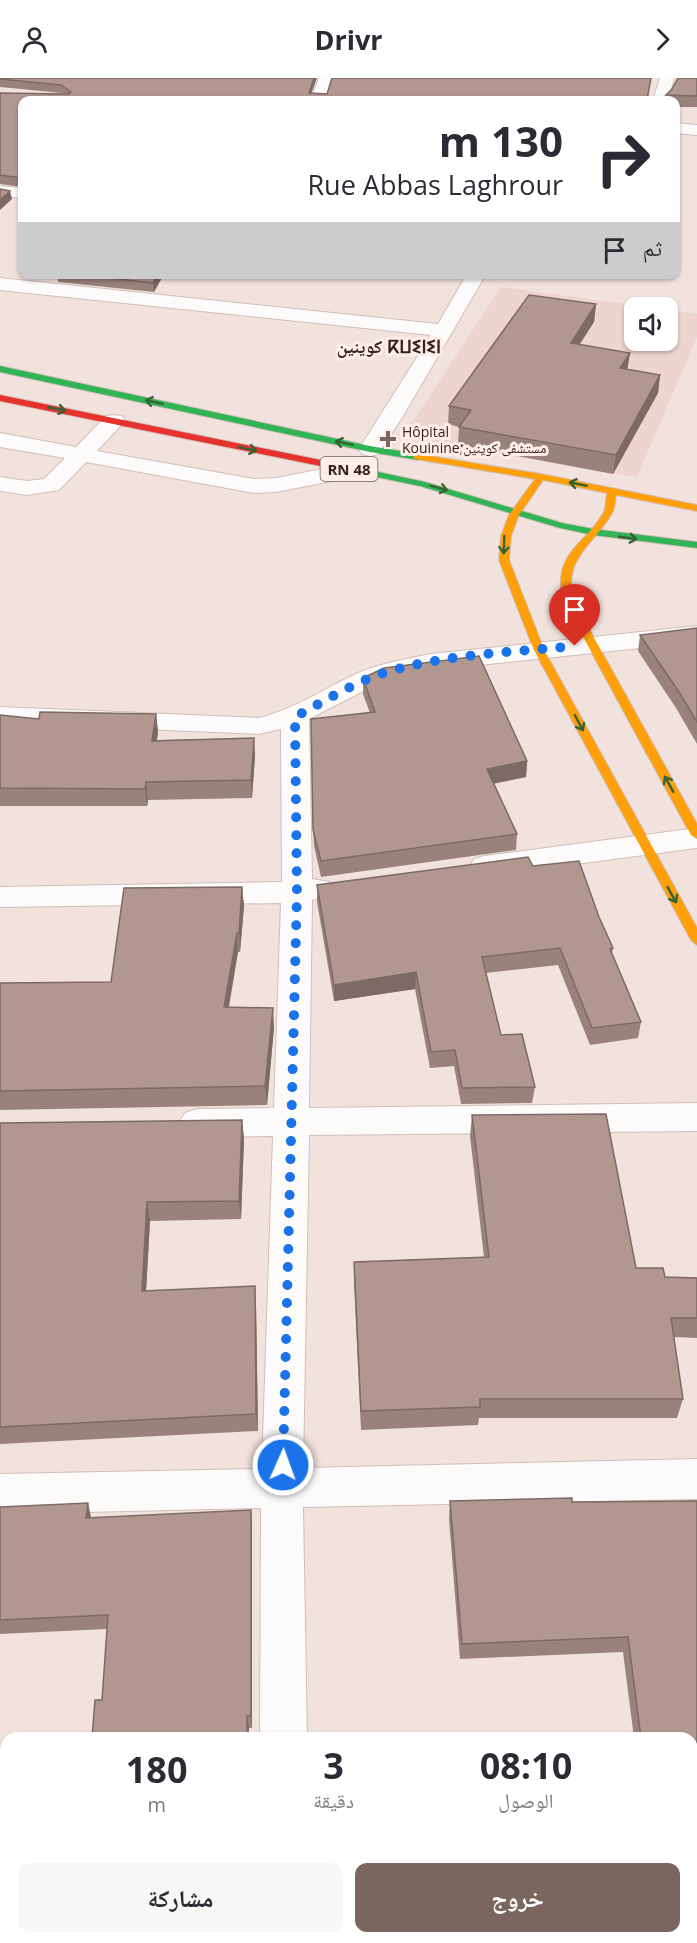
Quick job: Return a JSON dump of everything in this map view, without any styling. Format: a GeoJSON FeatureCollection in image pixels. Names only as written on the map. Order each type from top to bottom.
{"type":"FeatureCollection","features":[{"type":"Feature","properties":{"kind":"main road","name":"RN 48"},"geometry":{"type":"LineString","coordinates":[[0,369],[370,449],[541,477],[697,508]]}},
{"type":"Feature","properties":{"kind":"main road","name":"RN 48"},"geometry":{"type":"LineString","coordinates":[[0,398],[422,484],[560,525],[593,532],[697,545]]}},
{"type":"Feature","properties":{"kind":"main road"},"geometry":{"type":"LineString","coordinates":[[541,477],[515,511],[505,531],[504,560],[539,650],[697,940]]}},
{"type":"Feature","properties":{"kind":"main road"},"geometry":{"type":"LineString","coordinates":[[612,491],[609,511],[573,556],[567,570],[565,586],[567,598],[697,836]]}},
{"type":"Feature","properties":{"kind":"street"},"geometry":{"type":"LineString","coordinates":[[320,96],[326,78]]}},
{"type":"Feature","properties":{"kind":"street"},"geometry":{"type":"LineString","coordinates":[[662,96],[667,78]]}},
{"type":"Feature","properties":{"kind":"street"},"geometry":{"type":"LineString","coordinates":[[680,128],[697,130]]}},
{"type":"Feature","properties":{"kind":"street"},"geometry":{"type":"LineString","coordinates":[[0,191],[18,193]]}},
{"type":"Feature","properties":{"kind":"street"},"geometry":{"type":"LineString","coordinates":[[370,449],[474,279]]}},
{"type":"Feature","properties":{"kind":"street"},"geometry":{"type":"LineString","coordinates":[[0,284],[443,330]]}},
{"type":"Feature","properties":{"kind":"street"},"geometry":{"type":"LineString","coordinates":[[0,483],[27,488],[51,484],[114,421]]}},
{"type":"Feature","properties":{"kind":"street"},"geometry":{"type":"LineString","coordinates":[[0,440],[254,486],[276,485],[353,470]]}},
{"type":"Feature","properties":{"kind":"street"},"geometry":{"type":"LineString","coordinates":[[0,715],[243,726],[274,723],[295,717],[366,679],[393,670],[431,662],[697,634]]}},
{"type":"Feature","properties":{"kind":"street"},"geometry":{"type":"LineString","coordinates":[[283,1732],[282,1488],[297,892],[295,717]]}},
{"type":"Feature","properties":{"kind":"street"},"geometry":{"type":"LineString","coordinates":[[459,870],[697,836]]}},
{"type":"Feature","properties":{"kind":"street"},"geometry":{"type":"LineString","coordinates":[[0,897],[297,892],[343,885]]}},
{"type":"Feature","properties":{"kind":"street"},"geometry":{"type":"LineString","coordinates":[[164,1123],[697,1117]]}},
{"type":"Feature","properties":{"kind":"street"},"geometry":{"type":"LineString","coordinates":[[0,1494],[697,1479]]}},
{"type":"Feature","properties":{"kind":"shaded area"},"geometry":{"type":"Polygon","coordinates":[[[501,287],[624,304],[624,351],[678,351],[678,311],[697,314],[697,337],[637,477],[402,438],[501,287]]]}},
{"type":"Feature","properties":{"kind":"building"},"geometry":{"type":"Polygon","coordinates":[[[314,78],[309,93],[327,94],[332,78],[651,78],[648,96],[18,96],[18,177],[0,175],[0,93],[69,94],[71,92],[61,85],[0,79],[314,78]]]}},
{"type":"Feature","properties":{"kind":"building"},"geometry":{"type":"Polygon","coordinates":[[[678,78],[697,78],[697,96],[666,95],[678,78]]]}},
{"type":"Feature","properties":{"kind":"building"},"geometry":{"type":"Polygon","coordinates":[[[0,189],[10,191],[0,200],[0,189]]]}},
{"type":"Feature","properties":{"kind":"building"},"geometry":{"type":"Polygon","coordinates":[[[117,279],[155,279],[153,283],[117,279]]]}},
{"type":"Feature","properties":{"kind":"building"},"geometry":{"type":"Polygon","coordinates":[[[529,295],[596,304],[571,343],[630,353],[620,368],[660,375],[616,455],[459,427],[471,410],[449,406],[529,295]]]}},
{"type":"Feature","properties":{"kind":"building"},"geometry":{"type":"Polygon","coordinates":[[[697,628],[697,722],[640,635],[697,628]]]}},
{"type":"Feature","properties":{"kind":"building"},"geometry":{"type":"Polygon","coordinates":[[[479,656],[527,761],[487,769],[517,834],[321,861],[313,830],[311,719],[375,712],[363,678],[384,668],[479,656]]]}},
{"type":"Feature","properties":{"kind":"building"},"geometry":{"type":"Polygon","coordinates":[[[40,712],[156,714],[152,741],[254,738],[251,780],[146,782],[145,789],[0,788],[0,715],[39,719],[40,712]]]}},
{"type":"Feature","properties":{"kind":"building"},"geometry":{"type":"Polygon","coordinates":[[[528,857],[533,866],[579,861],[613,948],[610,949],[641,1022],[592,1028],[560,948],[482,957],[501,1035],[522,1034],[535,1087],[462,1088],[455,1050],[431,1052],[416,972],[334,985],[317,885],[528,857]]]}},
{"type":"Feature","properties":{"kind":"building"},"geometry":{"type":"Polygon","coordinates":[[[242,887],[239,933],[237,933],[224,1007],[273,1008],[265,1086],[0,1091],[0,983],[111,982],[124,888],[242,887]]]}},
{"type":"Feature","properties":{"kind":"building"},"geometry":{"type":"Polygon","coordinates":[[[606,1114],[636,1268],[663,1268],[665,1277],[697,1278],[697,1318],[671,1318],[683,1399],[480,1399],[480,1407],[361,1411],[354,1262],[489,1257],[472,1115],[606,1114]]]}},
{"type":"Feature","properties":{"kind":"building"},"geometry":{"type":"Polygon","coordinates":[[[242,1120],[239,1201],[147,1202],[142,1291],[255,1286],[256,1414],[0,1427],[0,1123],[242,1120]]]}},
{"type":"Feature","properties":{"kind":"building"},"geometry":{"type":"Polygon","coordinates":[[[572,1498],[572,1502],[697,1501],[697,1732],[640,1732],[628,1637],[462,1644],[450,1501],[572,1498]]]}},
{"type":"Feature","properties":{"kind":"building"},"geometry":{"type":"Polygon","coordinates":[[[88,1503],[86,1518],[251,1510],[251,1716],[247,1716],[247,1732],[92,1732],[95,1700],[102,1700],[108,1615],[0,1620],[0,1507],[88,1503]]]}},
{"type":"Feature","properties":{"kind":"traffic: fast"},"geometry":{"type":"LineString","coordinates":[[0,369],[370,449],[418,457]]}},
{"type":"Feature","properties":{"kind":"traffic: fast"},"geometry":{"type":"LineString","coordinates":[[355,470],[422,484],[560,525],[593,532],[697,545]]}},
{"type":"Feature","properties":{"kind":"traffic: slow"},"geometry":{"type":"LineString","coordinates":[[418,457],[541,477],[697,508]]}},
{"type":"Feature","properties":{"kind":"traffic: slow"},"geometry":{"type":"LineString","coordinates":[[541,477],[519,505],[509,525],[504,560],[539,650],[697,940]]}},
{"type":"Feature","properties":{"kind":"traffic: slow"},"geometry":{"type":"LineString","coordinates":[[612,491],[609,511],[573,556],[567,570],[565,586],[567,598],[697,835]]}},
{"type":"Feature","properties":{"kind":"traffic: jam"},"geometry":{"type":"LineString","coordinates":[[0,398],[355,470]]}},
{"type":"Feature","properties":{"kind":"place","name":"Hôpital Kouinine;مستشفى كوينين"},"geometry":{"type":"Point","coordinates":[388,439]}},
{"type":"Feature","properties":{"kind":"district","name":"كوينين ⴽⵡⵉⵏⵉⵏ"},"geometry":{"type":"Point","coordinates":[389,346]}},
{"type":"Feature","properties":{"kind":"route"},"geometry":{"type":"LineString","coordinates":[[283,1465],[297,892],[295,717],[366,679],[393,670],[431,662],[575,646]]}}]}
